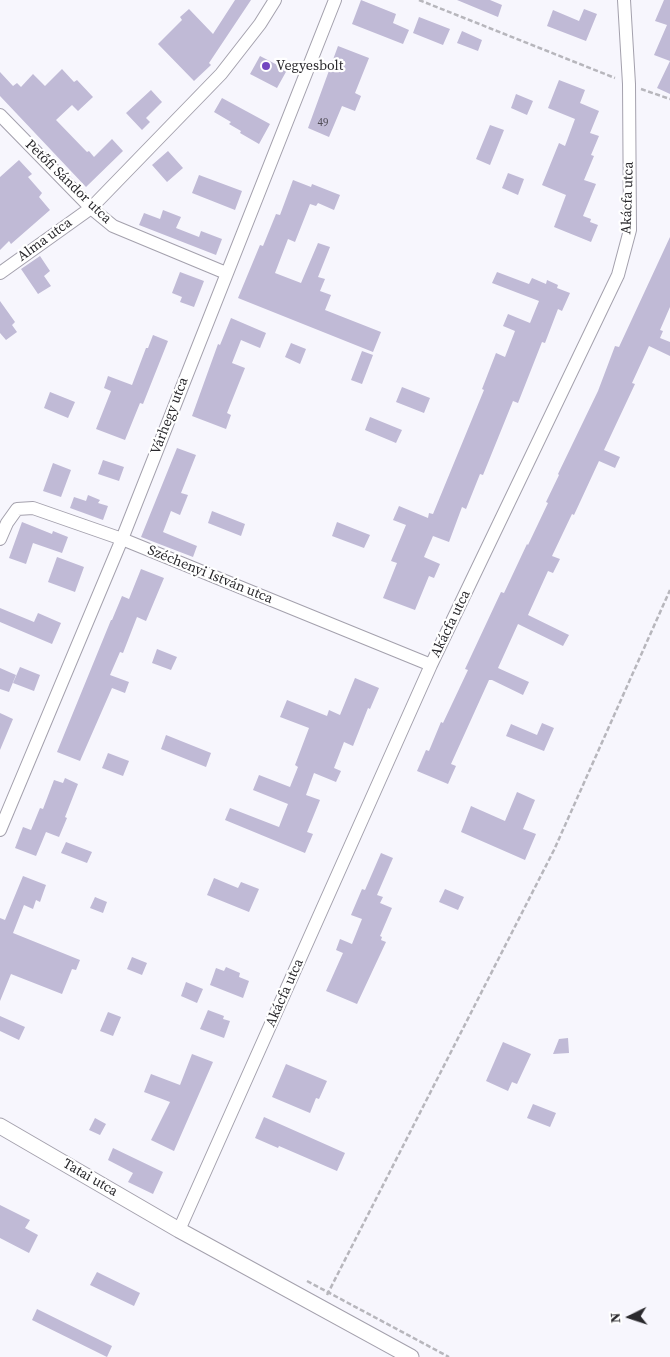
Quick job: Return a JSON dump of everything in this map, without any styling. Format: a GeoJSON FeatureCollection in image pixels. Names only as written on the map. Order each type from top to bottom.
{"type":"FeatureCollection","features":[{"type":"Feature","properties":{"kind":"street"},"geometry":{"type":"LineString","coordinates":[[90,208],[221,74],[260,24],[275,0]]}},
{"type":"Feature","properties":{"kind":"street","name":"Várhegy utca"},"geometry":{"type":"LineString","coordinates":[[0,830],[122,539],[335,0]]}},
{"type":"Feature","properties":{"kind":"street","name":"Akácfa utca"},"geometry":{"type":"LineString","coordinates":[[179,1230],[431,665],[618,275],[630,230],[629,84],[624,0]]}},
{"type":"Feature","properties":{"kind":"street","name":"Petőfi Sándor utca"},"geometry":{"type":"LineString","coordinates":[[0,115],[90,208],[113,226],[226,273]]}},
{"type":"Feature","properties":{"kind":"street","name":"Alma utca"},"geometry":{"type":"LineString","coordinates":[[0,273],[90,208]]}},
{"type":"Feature","properties":{"kind":"street","name":"Széchenyi István utca"},"geometry":{"type":"LineString","coordinates":[[0,539],[17,509],[33,508],[122,539],[431,665]]}},
{"type":"Feature","properties":{"kind":"street","name":"Tatai utca"},"geometry":{"type":"LineString","coordinates":[[0,1126],[179,1230],[411,1357]]}},
{"type":"Feature","properties":{"kind":"path"},"geometry":{"type":"LineString","coordinates":[[419,0],[670,100]]}},
{"type":"Feature","properties":{"kind":"path"},"geometry":{"type":"LineString","coordinates":[[321,1308],[554,850],[670,590]]}},
{"type":"Feature","properties":{"kind":"path"},"geometry":{"type":"LineString","coordinates":[[303,1279],[449,1357]]}},
{"type":"Feature","properties":{"kind":"building"},"geometry":{"type":"Polygon","coordinates":[[[235,0],[251,0],[209,63],[211,65],[194,81],[158,44],[182,20],[180,17],[189,9],[213,34],[235,0]]]}},
{"type":"Feature","properties":{"kind":"building"},"geometry":{"type":"Polygon","coordinates":[[[361,0],[396,14],[393,23],[409,30],[403,44],[352,24],[361,0]]]}},
{"type":"Feature","properties":{"kind":"building"},"geometry":{"type":"Polygon","coordinates":[[[457,0],[490,0],[502,5],[498,17],[457,0]]]}},
{"type":"Feature","properties":{"kind":"building"},"geometry":{"type":"Polygon","coordinates":[[[664,0],[670,0],[670,61],[654,55],[667,25],[655,21],[664,0]]]}},
{"type":"Feature","properties":{"kind":"building"},"geometry":{"type":"Polygon","coordinates":[[[584,9],[597,14],[586,41],[547,26],[553,10],[579,21],[584,9]]]}},
{"type":"Feature","properties":{"kind":"building"},"geometry":{"type":"Polygon","coordinates":[[[419,17],[450,29],[443,45],[413,33],[419,17]]]}},
{"type":"Feature","properties":{"kind":"building"},"geometry":{"type":"Polygon","coordinates":[[[462,31],[482,40],[478,51],[457,43],[462,31]]]}},
{"type":"Feature","properties":{"kind":"building"},"geometry":{"type":"Polygon","coordinates":[[[338,46],[369,58],[355,93],[361,96],[355,111],[342,106],[329,137],[308,128],[338,46]]]}},
{"type":"Feature","properties":{"kind":"building"},"geometry":{"type":"Polygon","coordinates":[[[260,56],[287,70],[277,88],[250,74],[260,56]]]}},
{"type":"Feature","properties":{"kind":"building"},"geometry":{"type":"Polygon","coordinates":[[[670,61],[670,94],[657,88],[670,61]]]}},
{"type":"Feature","properties":{"kind":"building"},"geometry":{"type":"Polygon","coordinates":[[[62,69],[74,82],[77,80],[93,97],[78,111],[72,105],[56,120],[94,157],[112,139],[123,151],[86,187],[0,96],[0,72],[13,86],[17,83],[21,87],[33,74],[45,86],[62,69]]]}},
{"type":"Feature","properties":{"kind":"building"},"geometry":{"type":"Polygon","coordinates":[[[559,80],[585,90],[580,103],[599,111],[590,133],[599,136],[591,155],[594,156],[584,180],[596,184],[583,216],[591,219],[590,222],[598,225],[591,242],[554,227],[566,195],[542,185],[559,143],[565,146],[575,119],[548,108],[559,80]]]}},
{"type":"Feature","properties":{"kind":"building"},"geometry":{"type":"Polygon","coordinates":[[[151,90],[162,102],[146,118],[150,122],[142,130],[126,113],[151,90]]]}},
{"type":"Feature","properties":{"kind":"building"},"geometry":{"type":"Polygon","coordinates":[[[516,94],[533,101],[527,115],[511,108],[516,94]]]}},
{"type":"Feature","properties":{"kind":"building"},"geometry":{"type":"Polygon","coordinates":[[[222,98],[270,124],[259,144],[240,133],[241,131],[229,124],[231,122],[214,112],[222,98]]]}},
{"type":"Feature","properties":{"kind":"building"},"geometry":{"type":"Polygon","coordinates":[[[490,125],[504,130],[490,165],[476,159],[490,125]]]}},
{"type":"Feature","properties":{"kind":"building"},"geometry":{"type":"Polygon","coordinates":[[[168,151],[183,168],[167,182],[152,165],[168,151]]]}},
{"type":"Feature","properties":{"kind":"building"},"geometry":{"type":"Polygon","coordinates":[[[19,160],[32,174],[28,177],[42,193],[39,197],[50,210],[11,244],[9,241],[0,250],[0,177],[19,160]]]}},
{"type":"Feature","properties":{"kind":"building"},"geometry":{"type":"Polygon","coordinates":[[[508,173],[524,179],[518,195],[502,188],[508,173]]]}},
{"type":"Feature","properties":{"kind":"building"},"geometry":{"type":"Polygon","coordinates":[[[199,175],[242,191],[235,210],[192,193],[199,175]]]}},
{"type":"Feature","properties":{"kind":"building"},"geometry":{"type":"Polygon","coordinates":[[[293,180],[311,187],[312,184],[340,195],[334,210],[318,203],[316,206],[310,204],[295,242],[288,239],[275,273],[301,283],[318,243],[330,247],[318,277],[325,279],[320,291],[331,295],[325,310],[381,332],[373,352],[238,298],[260,245],[263,246],[276,214],[280,215],[293,180]]]}},
{"type":"Feature","properties":{"kind":"building"},"geometry":{"type":"Polygon","coordinates":[[[163,210],[181,217],[176,228],[199,237],[201,231],[222,239],[216,255],[139,225],[144,213],[160,219],[163,210]]]}},
{"type":"Feature","properties":{"kind":"building"},"geometry":{"type":"Polygon","coordinates":[[[670,237],[670,307],[660,330],[663,331],[660,338],[670,342],[670,356],[649,346],[632,383],[635,384],[604,450],[620,457],[615,468],[599,461],[574,515],[572,514],[552,556],[560,559],[553,573],[548,571],[528,615],[569,635],[563,646],[518,624],[498,668],[529,682],[523,695],[489,680],[451,764],[456,766],[448,784],[417,771],[426,750],[429,751],[441,722],[443,723],[468,670],[465,669],[501,592],[504,593],[548,503],[546,502],[598,391],[615,346],[619,347],[670,237]]]}},
{"type":"Feature","properties":{"kind":"building"},"geometry":{"type":"Polygon","coordinates":[[[40,256],[50,271],[44,276],[51,286],[38,294],[21,269],[40,256]]]}},
{"type":"Feature","properties":{"kind":"building"},"geometry":{"type":"Polygon","coordinates":[[[180,272],[204,281],[194,307],[180,302],[182,297],[172,293],[180,272]]]}},
{"type":"Feature","properties":{"kind":"building"},"geometry":{"type":"Polygon","coordinates":[[[497,272],[529,284],[532,278],[546,284],[547,280],[558,285],[557,288],[570,293],[562,311],[558,309],[545,343],[542,342],[518,403],[513,401],[483,475],[480,474],[466,509],[462,507],[449,542],[433,536],[424,557],[440,564],[434,578],[429,576],[415,610],[383,598],[397,563],[391,561],[406,525],[393,520],[399,506],[428,518],[429,513],[433,514],[484,390],[482,389],[496,353],[505,357],[515,331],[503,326],[508,314],[530,323],[539,301],[492,283],[497,272]]]}},
{"type":"Feature","properties":{"kind":"building"},"geometry":{"type":"Polygon","coordinates":[[[0,301],[15,322],[12,325],[17,332],[6,340],[0,333],[0,301]]]}},
{"type":"Feature","properties":{"kind":"building"},"geometry":{"type":"Polygon","coordinates":[[[231,318],[266,333],[260,348],[241,340],[232,363],[245,368],[227,413],[231,415],[226,429],[192,416],[218,344],[220,345],[231,318]]]}},
{"type":"Feature","properties":{"kind":"building"},"geometry":{"type":"Polygon","coordinates":[[[153,335],[168,341],[143,404],[140,403],[125,440],[96,429],[111,391],[104,388],[108,376],[132,385],[153,335]]]}},
{"type":"Feature","properties":{"kind":"building"},"geometry":{"type":"Polygon","coordinates":[[[291,343],[306,349],[300,364],[285,357],[291,343]]]}},
{"type":"Feature","properties":{"kind":"building"},"geometry":{"type":"Polygon","coordinates":[[[362,351],[373,355],[362,384],[351,380],[362,351]]]}},
{"type":"Feature","properties":{"kind":"building"},"geometry":{"type":"Polygon","coordinates":[[[402,387],[430,398],[424,413],[396,402],[402,387]]]}},
{"type":"Feature","properties":{"kind":"building"},"geometry":{"type":"Polygon","coordinates":[[[50,392],[75,402],[68,418],[44,408],[50,392]]]}},
{"type":"Feature","properties":{"kind":"building"},"geometry":{"type":"Polygon","coordinates":[[[370,417],[402,430],[396,443],[365,430],[370,417]]]}},
{"type":"Feature","properties":{"kind":"building"},"geometry":{"type":"Polygon","coordinates":[[[177,448],[196,455],[181,493],[188,495],[180,515],[171,511],[163,532],[197,546],[193,557],[141,537],[177,448]]]}},
{"type":"Feature","properties":{"kind":"building"},"geometry":{"type":"Polygon","coordinates":[[[103,460],[124,467],[119,481],[98,474],[103,460]]]}},
{"type":"Feature","properties":{"kind":"building"},"geometry":{"type":"Polygon","coordinates":[[[53,463],[71,470],[61,497],[43,491],[53,463]]]}},
{"type":"Feature","properties":{"kind":"building"},"geometry":{"type":"Polygon","coordinates":[[[88,495],[100,500],[98,503],[108,506],[103,520],[70,508],[74,497],[86,501],[88,495]]]}},
{"type":"Feature","properties":{"kind":"building"},"geometry":{"type":"Polygon","coordinates":[[[212,511],[245,524],[241,536],[208,523],[212,511]]]}},
{"type":"Feature","properties":{"kind":"building"},"geometry":{"type":"Polygon","coordinates":[[[22,522],[52,534],[53,531],[68,537],[62,553],[33,543],[26,564],[9,558],[22,522]]]}},
{"type":"Feature","properties":{"kind":"building"},"geometry":{"type":"Polygon","coordinates":[[[337,522],[370,535],[364,548],[332,536],[337,522]]]}},
{"type":"Feature","properties":{"kind":"building"},"geometry":{"type":"Polygon","coordinates":[[[57,557],[84,567],[75,592],[48,582],[57,557]]]}},
{"type":"Feature","properties":{"kind":"building"},"geometry":{"type":"Polygon","coordinates":[[[141,569],[164,578],[146,621],[137,617],[123,653],[120,652],[110,675],[129,682],[125,693],[112,688],[80,761],[57,752],[122,596],[129,599],[141,569]]]}},
{"type":"Feature","properties":{"kind":"building"},"geometry":{"type":"Polygon","coordinates":[[[0,608],[34,622],[38,613],[61,623],[52,644],[0,622],[0,608]]]}},
{"type":"Feature","properties":{"kind":"building"},"geometry":{"type":"Polygon","coordinates":[[[157,649],[177,657],[171,670],[152,663],[157,649]]]}},
{"type":"Feature","properties":{"kind":"building"},"geometry":{"type":"Polygon","coordinates":[[[20,667],[40,675],[34,691],[13,683],[20,667]]]}},
{"type":"Feature","properties":{"kind":"building"},"geometry":{"type":"Polygon","coordinates":[[[0,668],[16,675],[9,692],[0,689],[0,668]]]}},
{"type":"Feature","properties":{"kind":"building"},"geometry":{"type":"Polygon","coordinates":[[[355,678],[379,688],[370,709],[368,708],[353,746],[344,742],[334,768],[341,771],[336,782],[314,773],[306,795],[320,800],[307,832],[313,834],[305,853],[225,820],[230,808],[279,827],[288,804],[253,790],[259,775],[290,787],[298,767],[295,765],[309,728],[280,717],[287,700],[327,716],[329,710],[340,715],[355,678]]]}},
{"type":"Feature","properties":{"kind":"building"},"geometry":{"type":"Polygon","coordinates":[[[0,713],[13,719],[0,750],[0,713]]]}},
{"type":"Feature","properties":{"kind":"building"},"geometry":{"type":"Polygon","coordinates":[[[542,723],[554,728],[544,751],[506,736],[511,724],[537,735],[542,723]]]}},
{"type":"Feature","properties":{"kind":"building"},"geometry":{"type":"Polygon","coordinates":[[[166,735],[211,753],[206,767],[161,749],[166,735]]]}},
{"type":"Feature","properties":{"kind":"building"},"geometry":{"type":"Polygon","coordinates":[[[108,753],[129,761],[123,776],[102,768],[108,753]]]}},
{"type":"Feature","properties":{"kind":"building"},"geometry":{"type":"Polygon","coordinates":[[[65,778],[78,784],[59,837],[46,832],[36,856],[15,848],[23,827],[31,830],[40,808],[43,809],[54,780],[63,783],[65,778]]]}},
{"type":"Feature","properties":{"kind":"building"},"geometry":{"type":"Polygon","coordinates":[[[517,792],[535,800],[523,829],[536,834],[525,860],[461,832],[471,806],[505,821],[517,792]]]}},
{"type":"Feature","properties":{"kind":"building"},"geometry":{"type":"Polygon","coordinates":[[[66,842],[92,852],[87,863],[61,853],[66,842]]]}},
{"type":"Feature","properties":{"kind":"building"},"geometry":{"type":"Polygon","coordinates":[[[381,853],[393,858],[377,895],[383,897],[380,903],[392,908],[380,936],[382,937],[381,940],[386,942],[357,1004],[326,991],[343,953],[336,950],[340,939],[352,944],[362,919],[351,915],[362,889],[365,890],[381,853]]]}},
{"type":"Feature","properties":{"kind":"building"},"geometry":{"type":"Polygon","coordinates":[[[23,876],[46,885],[40,902],[36,900],[33,909],[24,905],[13,933],[80,960],[76,970],[72,969],[62,994],[11,974],[0,1001],[0,918],[5,920],[23,876]]]}},
{"type":"Feature","properties":{"kind":"building"},"geometry":{"type":"Polygon","coordinates":[[[214,878],[238,888],[241,882],[259,889],[249,912],[207,895],[214,878]]]}},
{"type":"Feature","properties":{"kind":"building"},"geometry":{"type":"Polygon","coordinates":[[[445,889],[464,897],[458,910],[439,902],[445,889]]]}},
{"type":"Feature","properties":{"kind":"building"},"geometry":{"type":"Polygon","coordinates":[[[95,897],[107,902],[103,913],[90,908],[95,897]]]}},
{"type":"Feature","properties":{"kind":"building"},"geometry":{"type":"Polygon","coordinates":[[[132,957],[147,963],[142,975],[127,969],[132,957]]]}},
{"type":"Feature","properties":{"kind":"building"},"geometry":{"type":"Polygon","coordinates":[[[226,967],[240,973],[239,977],[249,981],[243,998],[210,985],[216,968],[224,971],[226,967]]]}},
{"type":"Feature","properties":{"kind":"building"},"geometry":{"type":"Polygon","coordinates":[[[186,982],[203,989],[197,1003],[181,996],[186,982]]]}},
{"type":"Feature","properties":{"kind":"building"},"geometry":{"type":"Polygon","coordinates":[[[208,1010],[224,1016],[223,1019],[230,1021],[224,1038],[200,1029],[208,1010]]]}},
{"type":"Feature","properties":{"kind":"building"},"geometry":{"type":"Polygon","coordinates":[[[108,1012],[121,1017],[113,1036],[100,1031],[108,1012]]]}},
{"type":"Feature","properties":{"kind":"building"},"geometry":{"type":"Polygon","coordinates":[[[0,1016],[25,1027],[19,1040],[0,1031],[0,1016]]]}},
{"type":"Feature","properties":{"kind":"building"},"geometry":{"type":"Polygon","coordinates":[[[568,1038],[569,1053],[553,1054],[559,1039],[568,1038]]]}},
{"type":"Feature","properties":{"kind":"building"},"geometry":{"type":"Polygon","coordinates":[[[503,1042],[531,1054],[517,1084],[512,1082],[508,1091],[486,1081],[503,1042]]]}},
{"type":"Feature","properties":{"kind":"building"},"geometry":{"type":"Polygon","coordinates":[[[192,1054],[213,1062],[174,1151],[151,1140],[170,1102],[144,1092],[151,1074],[180,1085],[192,1054]]]}},
{"type":"Feature","properties":{"kind":"building"},"geometry":{"type":"Polygon","coordinates":[[[286,1064],[327,1081],[319,1099],[316,1098],[310,1113],[272,1097],[286,1064]]]}},
{"type":"Feature","properties":{"kind":"building"},"geometry":{"type":"Polygon","coordinates":[[[533,1104],[556,1113],[550,1127],[527,1118],[533,1104]]]}},
{"type":"Feature","properties":{"kind":"building"},"geometry":{"type":"Polygon","coordinates":[[[264,1117],[345,1153],[337,1171],[279,1146],[278,1148],[255,1138],[264,1117]]]}},
{"type":"Feature","properties":{"kind":"building"},"geometry":{"type":"Polygon","coordinates":[[[95,1118],[106,1124],[100,1135],[89,1130],[95,1118]]]}},
{"type":"Feature","properties":{"kind":"building"},"geometry":{"type":"Polygon","coordinates":[[[113,1148],[163,1172],[153,1194],[128,1182],[133,1173],[108,1160],[113,1148]]]}},
{"type":"Feature","properties":{"kind":"building"},"geometry":{"type":"Polygon","coordinates":[[[0,1205],[30,1220],[25,1228],[38,1235],[29,1253],[0,1238],[0,1205]]]}},
{"type":"Feature","properties":{"kind":"building"},"geometry":{"type":"Polygon","coordinates":[[[97,1272],[140,1293],[134,1306],[90,1285],[97,1272]]]}},
{"type":"Feature","properties":{"kind":"building"},"geometry":{"type":"Polygon","coordinates":[[[37,1309],[112,1346],[107,1357],[32,1320],[37,1309]]]}},
{"type":"Feature","properties":{"kind":"place","name":"Vegyesbolt"},"geometry":{"type":"Point","coordinates":[266,66]}}]}
